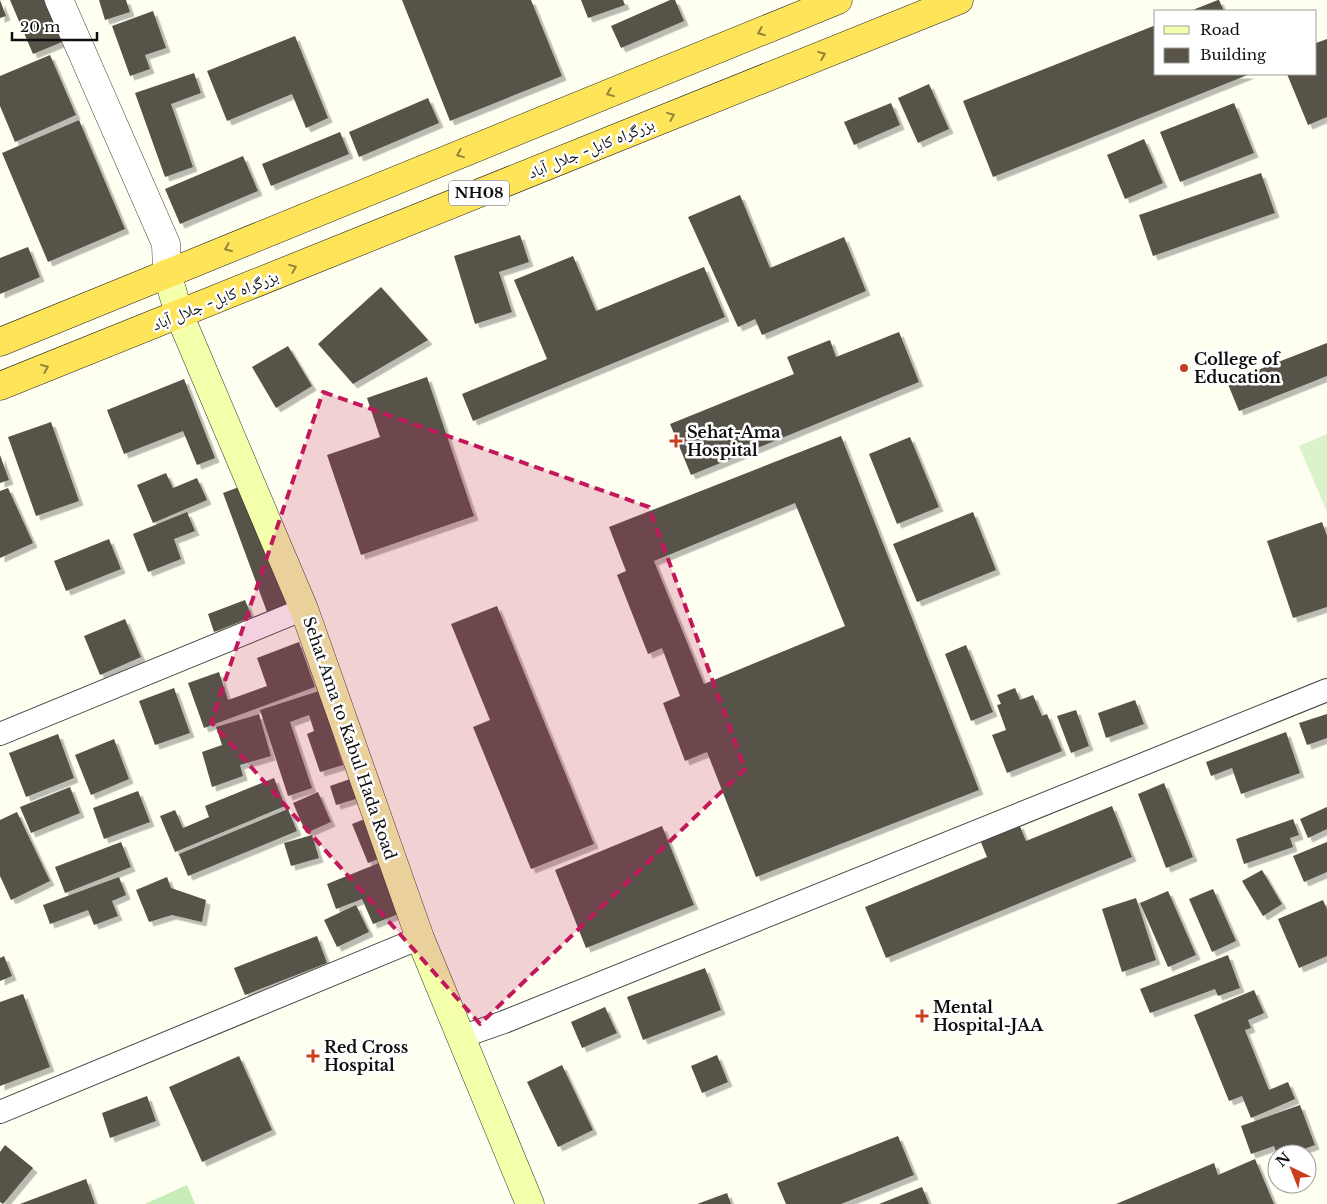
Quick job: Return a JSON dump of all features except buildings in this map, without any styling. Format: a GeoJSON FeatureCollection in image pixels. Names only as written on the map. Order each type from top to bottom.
{"type":"FeatureCollection","features":[{"type":"Feature","properties":{"kind":"highway","name":"NH08"},"geometry":{"type":"LineString","coordinates":[[0,342],[838,0]]}},
{"type":"Feature","properties":{"kind":"highway","name":"بزرگراه کابل- جلال آباد"},"geometry":{"type":"LineString","coordinates":[[0,386],[959,0]]}},
{"type":"Feature","properties":{"kind":"main road","name":"Sehat Ama to Kabul Hada Road"},"geometry":{"type":"LineString","coordinates":[[167,273],[178,314],[304,609],[420,938],[530,1204]]}},
{"type":"Feature","properties":{"kind":"street"},"geometry":{"type":"LineString","coordinates":[[59,0],[166,244],[167,273]]}},
{"type":"Feature","properties":{"kind":"street"},"geometry":{"type":"LineString","coordinates":[[0,734],[304,609]]}},
{"type":"Feature","properties":{"kind":"street"},"geometry":{"type":"LineString","coordinates":[[461,1037],[504,1022],[1327,690]]}},
{"type":"Feature","properties":{"kind":"street"},"geometry":{"type":"LineString","coordinates":[[0,1112],[420,938]]}},
{"type":"Feature","properties":{"kind":"highlighted area"},"geometry":{"type":"Polygon","coordinates":[[[323,392],[649,507],[745,769],[480,1024],[211,722],[323,392]]]}},
{"type":"Feature","properties":{"kind":"green space"},"geometry":{"type":"Polygon","coordinates":[[[1327,434],[1327,512],[1299,446],[1327,434]]]}},
{"type":"Feature","properties":{"kind":"green space"},"geometry":{"type":"Polygon","coordinates":[[[187,1185],[195,1204],[145,1204],[187,1185]]]}},
{"type":"Feature","properties":{"kind":"place","name":"College of Education"},"geometry":{"type":"Point","coordinates":[1184,368]}},
{"type":"Feature","properties":{"kind":"place","name":"Sehat-Ama Hospital"},"geometry":{"type":"Point","coordinates":[676,441]}},
{"type":"Feature","properties":{"kind":"place","name":"Mental Hospital-JAA"},"geometry":{"type":"Point","coordinates":[922,1016]}},
{"type":"Feature","properties":{"kind":"place","name":"Red Cross Hospital"},"geometry":{"type":"Point","coordinates":[313,1056]}}]}
